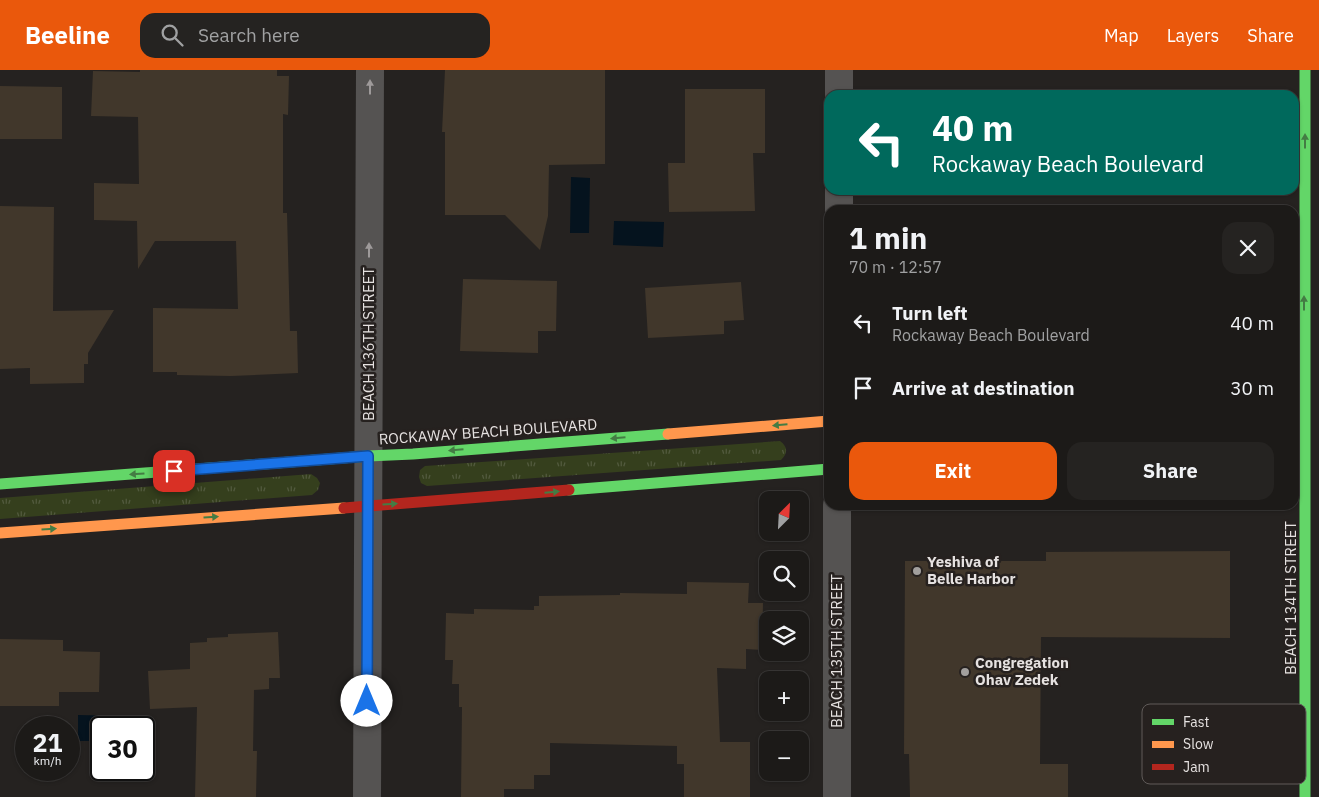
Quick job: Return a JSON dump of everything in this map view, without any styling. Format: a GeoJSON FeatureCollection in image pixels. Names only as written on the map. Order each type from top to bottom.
{"type":"FeatureCollection","features":[{"type":"Feature","properties":{"kind":"street","name":"BEACH 136TH STREET"},"geometry":{"type":"LineString","coordinates":[[367,797],[370,70]]}},
{"type":"Feature","properties":{"kind":"street"},"geometry":{"type":"LineString","coordinates":[[839,70],[839,90]]}},
{"type":"Feature","properties":{"kind":"street","name":"BEACH 134TH STREET"},"geometry":{"type":"LineString","coordinates":[[1305,70],[1299,439],[1306,517],[1305,704]]}},
{"type":"Feature","properties":{"kind":"street"},"geometry":{"type":"LineString","coordinates":[[1299,388],[1319,386]]}},
{"type":"Feature","properties":{"kind":"street","name":"ROCKAWAY BEACH BOULEVARD"},"geometry":{"type":"LineString","coordinates":[[0,484],[824,421]]}},
{"type":"Feature","properties":{"kind":"street"},"geometry":{"type":"LineString","coordinates":[[1299,439],[1319,437]]}},
{"type":"Feature","properties":{"kind":"street"},"geometry":{"type":"LineString","coordinates":[[0,533],[451,500],[824,469]]}},
{"type":"Feature","properties":{"kind":"street","name":"BEACH 135TH STREET"},"geometry":{"type":"LineString","coordinates":[[837,510],[837,797]]}},
{"type":"Feature","properties":{"kind":"street","name":"BEACH 134TH STREET"},"geometry":{"type":"LineString","coordinates":[[1305,784],[1305,797]]}},
{"type":"Feature","properties":{"kind":"green space"},"geometry":{"type":"Polygon","coordinates":[[[780,441],[786,450],[781,460],[427,486],[421,483],[419,477],[420,470],[425,466],[780,441]]]}},
{"type":"Feature","properties":{"kind":"green space"},"geometry":{"type":"Polygon","coordinates":[[[311,474],[320,483],[318,490],[312,495],[0,519],[0,498],[311,474]]]}},
{"type":"Feature","properties":{"kind":"water"},"geometry":{"type":"Polygon","coordinates":[[[571,177],[590,178],[589,233],[570,233],[571,177]]]}},
{"type":"Feature","properties":{"kind":"water"},"geometry":{"type":"Polygon","coordinates":[[[614,221],[664,222],[663,247],[613,245],[614,221]]]}},
{"type":"Feature","properties":{"kind":"water"},"geometry":{"type":"Polygon","coordinates":[[[78,715],[122,716],[90,716],[90,741],[80,741],[80,716],[78,715]]]}},
{"type":"Feature","properties":{"kind":"building"},"geometry":{"type":"Polygon","coordinates":[[[140,70],[277,70],[277,76],[289,76],[288,115],[283,114],[283,213],[287,213],[290,331],[297,331],[298,373],[231,376],[177,375],[177,372],[153,372],[153,308],[238,309],[236,241],[155,241],[138,269],[137,221],[94,220],[94,183],[139,184],[138,117],[91,116],[93,71],[140,72],[140,70]]]}},
{"type":"Feature","properties":{"kind":"building"},"geometry":{"type":"Polygon","coordinates":[[[445,70],[605,70],[605,164],[549,165],[548,216],[540,250],[505,215],[445,215],[445,132],[442,132],[445,70]]]}},
{"type":"Feature","properties":{"kind":"building"},"geometry":{"type":"Polygon","coordinates":[[[0,86],[62,87],[62,139],[0,139],[0,86]]]}},
{"type":"Feature","properties":{"kind":"building"},"geometry":{"type":"Polygon","coordinates":[[[685,89],[765,89],[765,153],[753,153],[755,211],[669,212],[668,163],[685,163],[685,89]]]}},
{"type":"Feature","properties":{"kind":"building"},"geometry":{"type":"Polygon","coordinates":[[[0,206],[54,207],[53,311],[114,310],[88,353],[88,364],[84,364],[84,383],[30,384],[30,368],[0,369],[0,206]]]}},
{"type":"Feature","properties":{"kind":"building"},"geometry":{"type":"Polygon","coordinates":[[[463,279],[557,281],[556,331],[538,331],[538,353],[460,351],[463,279]]]}},
{"type":"Feature","properties":{"kind":"building"},"geometry":{"type":"Polygon","coordinates":[[[741,282],[744,320],[724,321],[724,334],[648,338],[645,288],[741,282]]]}},
{"type":"Feature","properties":{"kind":"building"},"geometry":{"type":"Polygon","coordinates":[[[1230,551],[1230,638],[1041,637],[1040,764],[1068,764],[1068,797],[910,797],[909,754],[904,754],[905,561],[1046,561],[1046,552],[1230,551]]]}},
{"type":"Feature","properties":{"kind":"building"},"geometry":{"type":"Polygon","coordinates":[[[687,582],[749,583],[748,603],[763,603],[763,611],[759,611],[759,650],[746,649],[746,669],[717,668],[720,742],[750,742],[750,797],[684,797],[684,764],[677,764],[677,746],[550,743],[550,775],[534,775],[534,789],[504,789],[504,797],[461,797],[462,707],[459,707],[459,684],[452,684],[453,660],[445,660],[446,613],[474,614],[474,609],[534,610],[534,606],[539,606],[539,596],[620,595],[620,593],[687,594],[687,582]]]}},
{"type":"Feature","properties":{"kind":"building"},"geometry":{"type":"Polygon","coordinates":[[[278,632],[280,678],[269,678],[269,689],[254,690],[253,751],[257,751],[256,797],[195,797],[197,707],[150,709],[148,671],[190,669],[190,643],[207,642],[207,638],[228,637],[228,634],[278,632]]]}},
{"type":"Feature","properties":{"kind":"building"},"geometry":{"type":"Polygon","coordinates":[[[0,639],[63,640],[63,651],[100,652],[99,692],[59,692],[59,706],[0,706],[0,639]]]}},
{"type":"Feature","properties":{"kind":"traffic: fast"},"geometry":{"type":"LineString","coordinates":[[1305,70],[1305,704]]}},
{"type":"Feature","properties":{"kind":"traffic: fast"},"geometry":{"type":"LineString","coordinates":[[0,484],[668,434]]}},
{"type":"Feature","properties":{"kind":"traffic: fast"},"geometry":{"type":"LineString","coordinates":[[569,490],[824,469]]}},
{"type":"Feature","properties":{"kind":"traffic: fast"},"geometry":{"type":"LineString","coordinates":[[1305,784],[1305,797]]}},
{"type":"Feature","properties":{"kind":"traffic: slow"},"geometry":{"type":"LineString","coordinates":[[668,434],[824,421]]}},
{"type":"Feature","properties":{"kind":"traffic: slow"},"geometry":{"type":"LineString","coordinates":[[0,533],[344,508]]}},
{"type":"Feature","properties":{"kind":"traffic: jam"},"geometry":{"type":"LineString","coordinates":[[344,508],[569,490]]}},
{"type":"Feature","properties":{"kind":"place","name":"Yeshiva of Belle Harbor"},"geometry":{"type":"Point","coordinates":[917,571]}},
{"type":"Feature","properties":{"kind":"place","name":"Congregation Ohav Zedek"},"geometry":{"type":"Point","coordinates":[965,672]}},
{"type":"Feature","properties":{"kind":"route"},"geometry":{"type":"LineString","coordinates":[[174,471],[368,456],[367,701]]}}]}
